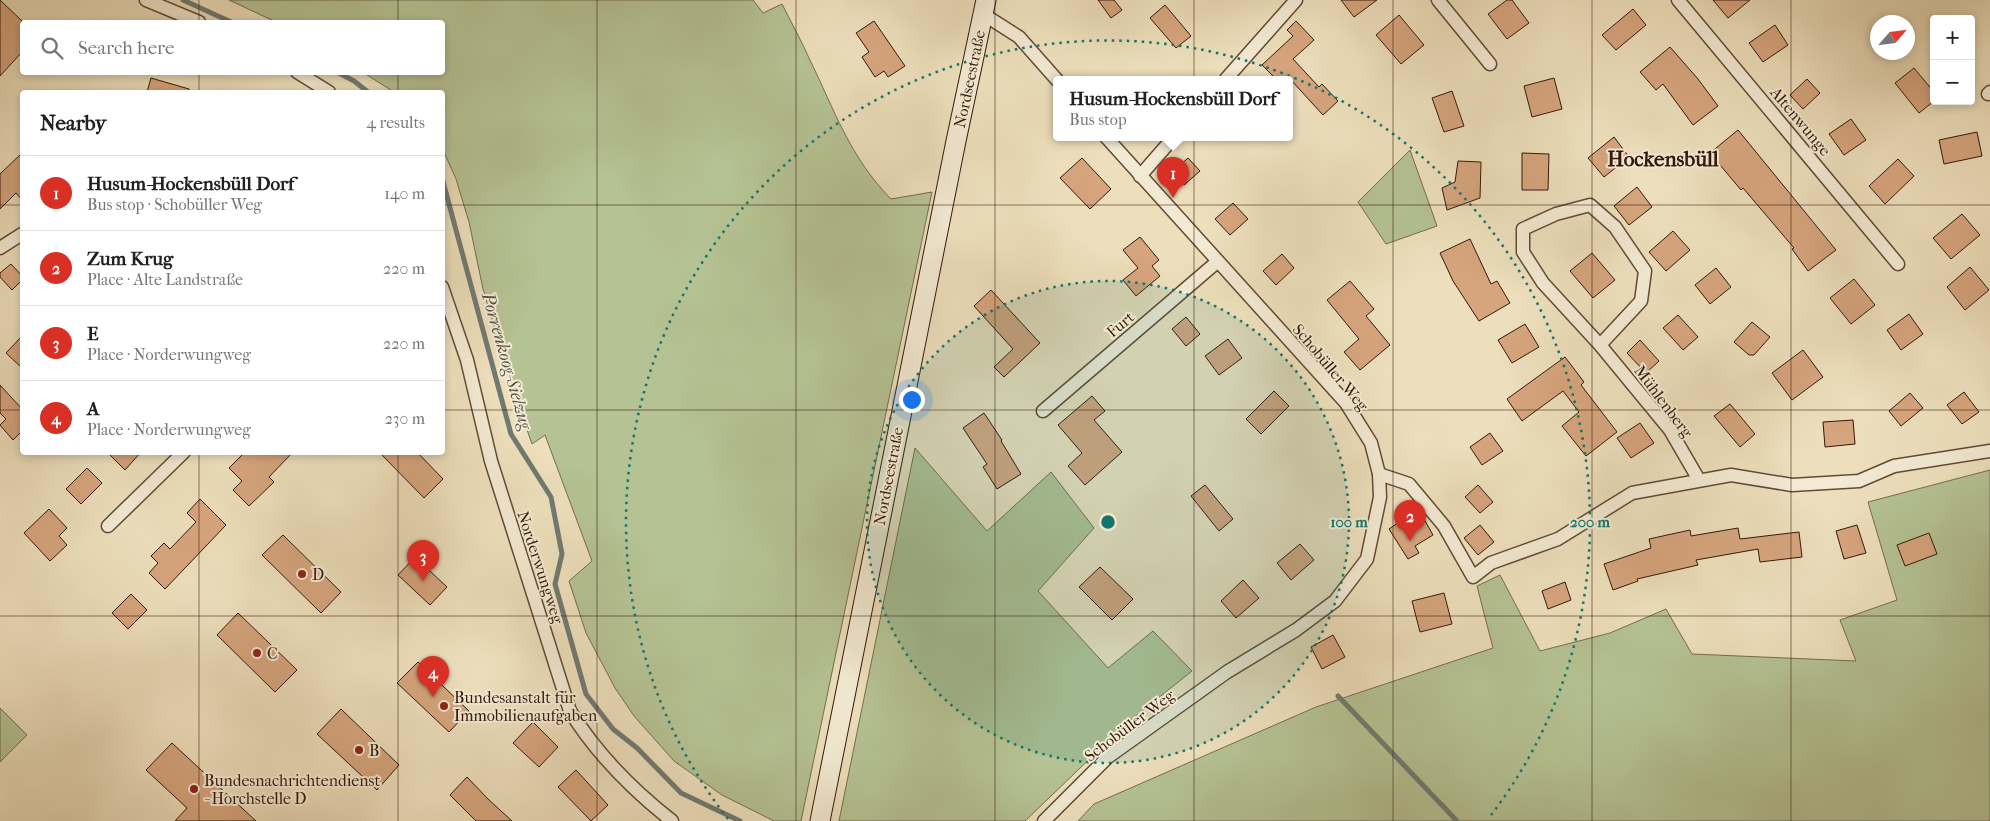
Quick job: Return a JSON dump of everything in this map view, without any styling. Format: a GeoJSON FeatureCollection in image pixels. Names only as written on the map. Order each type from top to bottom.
{"type":"FeatureCollection","features":[{"type":"Feature","properties":{"kind":"main road","name":"Nordseestraße"},"geometry":{"type":"LineString","coordinates":[[821,813],[952,160],[985,7]]}},
{"type":"Feature","properties":{"kind":"street"},"geometry":{"type":"LineString","coordinates":[[146,0],[194,20]]}},
{"type":"Feature","properties":{"kind":"street"},"geometry":{"type":"LineString","coordinates":[[1229,76],[1296,0]]}},
{"type":"Feature","properties":{"kind":"street"},"geometry":{"type":"LineString","coordinates":[[1438,0],[1490,64]]}},
{"type":"Feature","properties":{"kind":"street","name":"Altenwunge"},"geometry":{"type":"LineString","coordinates":[[1678,0],[1898,264]]}},
{"type":"Feature","properties":{"kind":"street"},"geometry":{"type":"LineString","coordinates":[[985,7],[1019,37],[1053,76]]}},
{"type":"Feature","properties":{"kind":"street"},"geometry":{"type":"LineString","coordinates":[[302,75],[326,90]]}},
{"type":"Feature","properties":{"kind":"street","name":"Schobüller Weg"},"geometry":{"type":"LineString","coordinates":[[1044,821],[1108,757],[1227,672],[1296,630],[1335,601],[1367,560],[1380,497],[1379,474],[1371,443],[1346,403],[1109,141]]}},
{"type":"Feature","properties":{"kind":"street"},"geometry":{"type":"LineString","coordinates":[[1140,176],[1171,141]]}},
{"type":"Feature","properties":{"kind":"street","name":"Mühlenberg"},"geometry":{"type":"LineString","coordinates":[[1600,345],[1641,301],[1645,271],[1615,227],[1590,205],[1556,214],[1524,229],[1523,252],[1543,283],[1600,345],[1670,430],[1699,480]]}},
{"type":"Feature","properties":{"kind":"street"},"geometry":{"type":"LineString","coordinates":[[0,248],[20,235]]}},
{"type":"Feature","properties":{"kind":"street","name":"Furt"},"geometry":{"type":"LineString","coordinates":[[1043,411],[1218,262]]}},
{"type":"Feature","properties":{"kind":"street","name":"Norderwungweg"},"geometry":{"type":"LineString","coordinates":[[445,295],[467,360],[490,461],[570,711],[586,736],[643,796],[672,821]]}},
{"type":"Feature","properties":{"kind":"street"},"geometry":{"type":"LineString","coordinates":[[1379,474],[1410,484],[1444,526],[1473,577],[1491,563],[1558,539],[1632,493],[1731,475],[1792,485],[1859,481],[1894,466],[1990,451]]}},
{"type":"Feature","properties":{"kind":"street"},"geometry":{"type":"LineString","coordinates":[[108,526],[181,455]]}},
{"type":"Feature","properties":{"kind":"green space"},"geometry":{"type":"Polygon","coordinates":[[[229,0],[753,0],[763,13],[782,4],[844,132],[876,183],[891,199],[932,192],[801,821],[774,821],[722,795],[674,761],[634,716],[615,688],[586,633],[569,581],[592,561],[545,435],[532,444],[510,381],[483,289],[469,222],[456,179],[445,154],[445,90],[391,90],[367,75],[445,75],[445,20],[272,20],[229,0]]]}},
{"type":"Feature","properties":{"kind":"green space"},"geometry":{"type":"Polygon","coordinates":[[[1410,150],[1437,226],[1386,244],[1358,202],[1410,150]]]}},
{"type":"Feature","properties":{"kind":"green space"},"geometry":{"type":"Polygon","coordinates":[[[915,448],[987,531],[1051,472],[1094,528],[1038,591],[1108,668],[1153,631],[1192,671],[1127,723],[1025,821],[839,821],[915,448]]]}},
{"type":"Feature","properties":{"kind":"green space"},"geometry":{"type":"Polygon","coordinates":[[[1990,470],[1990,821],[1078,821],[1094,804],[1316,707],[1493,648],[1477,586],[1500,575],[1540,651],[1610,633],[1666,609],[1692,654],[1856,661],[1840,620],[1897,600],[1868,502],[1990,470]]]}},
{"type":"Feature","properties":{"kind":"green space"},"geometry":{"type":"Polygon","coordinates":[[[0,708],[27,735],[0,762],[0,708]]]}},
{"type":"Feature","properties":{"kind":"building"},"geometry":{"type":"Polygon","coordinates":[[[0,0],[21,20],[20,54],[0,76],[0,0]]]}},
{"type":"Feature","properties":{"kind":"building"},"geometry":{"type":"Polygon","coordinates":[[[1098,0],[1114,0],[1122,10],[1111,18],[1098,0]]]}},
{"type":"Feature","properties":{"kind":"building"},"geometry":{"type":"Polygon","coordinates":[[[1341,0],[1377,0],[1354,17],[1341,0]]]}},
{"type":"Feature","properties":{"kind":"building"},"geometry":{"type":"Polygon","coordinates":[[[1507,0],[1512,0],[1529,23],[1507,39],[1488,14],[1507,0]]]}},
{"type":"Feature","properties":{"kind":"building"},"geometry":{"type":"Polygon","coordinates":[[[1713,0],[1750,0],[1728,18],[1713,0]]]}},
{"type":"Feature","properties":{"kind":"building"},"geometry":{"type":"Polygon","coordinates":[[[1165,5],[1191,36],[1176,48],[1150,18],[1165,5]]]}},
{"type":"Feature","properties":{"kind":"building"},"geometry":{"type":"Polygon","coordinates":[[[1633,9],[1646,25],[1616,50],[1602,35],[1633,9]]]}},
{"type":"Feature","properties":{"kind":"building"},"geometry":{"type":"Polygon","coordinates":[[[1399,15],[1424,45],[1401,64],[1376,35],[1399,15]]]}},
{"type":"Feature","properties":{"kind":"building"},"geometry":{"type":"Polygon","coordinates":[[[874,21],[905,66],[888,77],[884,71],[875,77],[862,57],[869,52],[856,33],[874,21]]]}},
{"type":"Feature","properties":{"kind":"building"},"geometry":{"type":"Polygon","coordinates":[[[1296,21],[1314,40],[1293,59],[1319,87],[1322,84],[1338,101],[1323,115],[1293,82],[1293,76],[1273,76],[1262,65],[1293,36],[1287,30],[1296,21]]]}},
{"type":"Feature","properties":{"kind":"building"},"geometry":{"type":"Polygon","coordinates":[[[1775,25],[1788,45],[1763,62],[1749,43],[1775,25]]]}},
{"type":"Feature","properties":{"kind":"building"},"geometry":{"type":"Polygon","coordinates":[[[1670,47],[1698,79],[1718,106],[1693,125],[1663,84],[1656,90],[1640,72],[1670,47]]]}},
{"type":"Feature","properties":{"kind":"building"},"geometry":{"type":"Polygon","coordinates":[[[1914,68],[1930,87],[1930,104],[1919,113],[1895,83],[1914,68]]]}},
{"type":"Feature","properties":{"kind":"building"},"geometry":{"type":"Polygon","coordinates":[[[151,78],[189,89],[189,90],[148,90],[151,78]]]}},
{"type":"Feature","properties":{"kind":"building"},"geometry":{"type":"Polygon","coordinates":[[[1554,78],[1562,109],[1532,117],[1524,86],[1554,78]]]}},
{"type":"Feature","properties":{"kind":"building"},"geometry":{"type":"Polygon","coordinates":[[[1807,79],[1820,93],[1803,109],[1790,95],[1807,79]]]}},
{"type":"Feature","properties":{"kind":"building"},"geometry":{"type":"Polygon","coordinates":[[[1452,91],[1464,126],[1444,132],[1432,98],[1452,91]]]}},
{"type":"Feature","properties":{"kind":"building"},"geometry":{"type":"Polygon","coordinates":[[[1851,119],[1866,140],[1844,155],[1829,134],[1851,119]]]}},
{"type":"Feature","properties":{"kind":"building"},"geometry":{"type":"Polygon","coordinates":[[[1738,130],[1836,250],[1808,271],[1792,249],[1794,248],[1743,188],[1741,190],[1710,153],[1738,130]]]}},
{"type":"Feature","properties":{"kind":"building"},"geometry":{"type":"Polygon","coordinates":[[[1977,132],[1982,156],[1944,164],[1939,140],[1977,132]]]}},
{"type":"Feature","properties":{"kind":"building"},"geometry":{"type":"Polygon","coordinates":[[[1614,137],[1629,157],[1604,177],[1588,158],[1614,137]]]}},
{"type":"Feature","properties":{"kind":"building"},"geometry":{"type":"Polygon","coordinates":[[[1522,153],[1549,154],[1548,190],[1522,190],[1522,153]]]}},
{"type":"Feature","properties":{"kind":"building"},"geometry":{"type":"Polygon","coordinates":[[[20,155],[20,198],[16,193],[0,209],[0,174],[20,155]]]}},
{"type":"Feature","properties":{"kind":"building"},"geometry":{"type":"Polygon","coordinates":[[[1082,158],[1111,189],[1090,209],[1060,178],[1082,158]]]}},
{"type":"Feature","properties":{"kind":"building"},"geometry":{"type":"Polygon","coordinates":[[[1188,158],[1200,171],[1184,185],[1172,172],[1188,158]]]}},
{"type":"Feature","properties":{"kind":"building"},"geometry":{"type":"Polygon","coordinates":[[[1898,159],[1914,176],[1885,204],[1869,186],[1898,159]]]}},
{"type":"Feature","properties":{"kind":"building"},"geometry":{"type":"Polygon","coordinates":[[[1458,161],[1481,162],[1480,198],[1447,210],[1442,188],[1455,182],[1458,161]]]}},
{"type":"Feature","properties":{"kind":"building"},"geometry":{"type":"Polygon","coordinates":[[[1637,187],[1652,207],[1629,225],[1614,206],[1637,187]]]}},
{"type":"Feature","properties":{"kind":"building"},"geometry":{"type":"Polygon","coordinates":[[[1233,203],[1248,219],[1230,235],[1215,219],[1233,203]]]}},
{"type":"Feature","properties":{"kind":"building"},"geometry":{"type":"Polygon","coordinates":[[[1962,214],[1980,235],[1951,259],[1933,238],[1962,214]]]}},
{"type":"Feature","properties":{"kind":"building"},"geometry":{"type":"Polygon","coordinates":[[[1673,231],[1690,250],[1666,271],[1649,252],[1673,231]]]}},
{"type":"Feature","properties":{"kind":"building"},"geometry":{"type":"Polygon","coordinates":[[[1140,237],[1159,260],[1152,266],[1160,276],[1136,296],[1123,280],[1138,268],[1123,250],[1140,237]]]}},
{"type":"Feature","properties":{"kind":"building"},"geometry":{"type":"Polygon","coordinates":[[[1470,239],[1491,284],[1497,281],[1510,303],[1479,321],[1453,281],[1440,253],[1470,239]]]}},
{"type":"Feature","properties":{"kind":"building"},"geometry":{"type":"Polygon","coordinates":[[[1592,253],[1615,280],[1593,298],[1570,271],[1592,253]]]}},
{"type":"Feature","properties":{"kind":"building"},"geometry":{"type":"Polygon","coordinates":[[[1282,254],[1294,268],[1276,285],[1263,271],[1282,254]]]}},
{"type":"Feature","properties":{"kind":"building"},"geometry":{"type":"Polygon","coordinates":[[[11,264],[20,274],[20,282],[12,290],[0,277],[0,273],[11,264]]]}},
{"type":"Feature","properties":{"kind":"building"},"geometry":{"type":"Polygon","coordinates":[[[1970,267],[1989,290],[1965,310],[1947,287],[1970,267]]]}},
{"type":"Feature","properties":{"kind":"building"},"geometry":{"type":"Polygon","coordinates":[[[1716,268],[1731,287],[1710,304],[1695,285],[1716,268]]]}},
{"type":"Feature","properties":{"kind":"building"},"geometry":{"type":"Polygon","coordinates":[[[1854,279],[1875,305],[1851,324],[1830,298],[1854,279]]]}},
{"type":"Feature","properties":{"kind":"building"},"geometry":{"type":"Polygon","coordinates":[[[1350,281],[1374,309],[1366,316],[1390,345],[1360,370],[1344,352],[1359,339],[1327,300],[1350,281]]]}},
{"type":"Feature","properties":{"kind":"building"},"geometry":{"type":"Polygon","coordinates":[[[991,290],[1040,343],[1004,377],[994,367],[1013,349],[974,306],[991,290]]]}},
{"type":"Feature","properties":{"kind":"building"},"geometry":{"type":"Polygon","coordinates":[[[1909,314],[1923,334],[1901,350],[1887,330],[1909,314]]]}},
{"type":"Feature","properties":{"kind":"building"},"geometry":{"type":"Polygon","coordinates":[[[1678,315],[1698,337],[1683,350],[1663,328],[1678,315]]]}},
{"type":"Feature","properties":{"kind":"building"},"geometry":{"type":"Polygon","coordinates":[[[1186,317],[1200,334],[1186,346],[1172,329],[1186,317]]]}},
{"type":"Feature","properties":{"kind":"building"},"geometry":{"type":"Polygon","coordinates":[[[1752,322],[1770,337],[1754,355],[1749,355],[1734,342],[1752,322]]]}},
{"type":"Feature","properties":{"kind":"building"},"geometry":{"type":"Polygon","coordinates":[[[1525,324],[1539,347],[1512,363],[1498,340],[1525,324]]]}},
{"type":"Feature","properties":{"kind":"building"},"geometry":{"type":"Polygon","coordinates":[[[20,338],[20,366],[6,353],[20,338]]]}},
{"type":"Feature","properties":{"kind":"building"},"geometry":{"type":"Polygon","coordinates":[[[1228,339],[1242,358],[1219,375],[1205,356],[1228,339]]]}},
{"type":"Feature","properties":{"kind":"building"},"geometry":{"type":"Polygon","coordinates":[[[1640,340],[1659,361],[1646,373],[1627,353],[1640,340]]]}},
{"type":"Feature","properties":{"kind":"building"},"geometry":{"type":"Polygon","coordinates":[[[1803,350],[1823,377],[1792,400],[1772,373],[1803,350]]]}},
{"type":"Feature","properties":{"kind":"building"},"geometry":{"type":"Polygon","coordinates":[[[1565,357],[1584,382],[1581,385],[1617,432],[1586,456],[1562,426],[1579,412],[1563,391],[1522,421],[1507,399],[1565,357]]]}},
{"type":"Feature","properties":{"kind":"building"},"geometry":{"type":"Polygon","coordinates":[[[0,385],[20,407],[20,433],[13,440],[0,425],[6,419],[0,413],[0,385]]]}},
{"type":"Feature","properties":{"kind":"building"},"geometry":{"type":"Polygon","coordinates":[[[1274,391],[1289,406],[1261,434],[1246,419],[1274,391]]]}},
{"type":"Feature","properties":{"kind":"building"},"geometry":{"type":"Polygon","coordinates":[[[1964,392],[1979,412],[1962,424],[1947,405],[1964,392]]]}},
{"type":"Feature","properties":{"kind":"building"},"geometry":{"type":"Polygon","coordinates":[[[1910,393],[1923,408],[1901,426],[1889,411],[1910,393]]]}},
{"type":"Feature","properties":{"kind":"building"},"geometry":{"type":"Polygon","coordinates":[[[1092,396],[1105,411],[1094,420],[1122,452],[1085,485],[1068,466],[1082,453],[1058,425],[1092,396]]]}},
{"type":"Feature","properties":{"kind":"building"},"geometry":{"type":"Polygon","coordinates":[[[1730,404],[1755,434],[1740,447],[1714,416],[1730,404]]]}},
{"type":"Feature","properties":{"kind":"building"},"geometry":{"type":"Polygon","coordinates":[[[984,413],[1021,474],[997,489],[983,467],[987,464],[963,428],[984,413]]]}},
{"type":"Feature","properties":{"kind":"building"},"geometry":{"type":"Polygon","coordinates":[[[1853,420],[1855,444],[1825,447],[1823,422],[1853,420]]]}},
{"type":"Feature","properties":{"kind":"building"},"geometry":{"type":"Polygon","coordinates":[[[1640,423],[1654,443],[1631,458],[1617,438],[1640,423]]]}},
{"type":"Feature","properties":{"kind":"building"},"geometry":{"type":"Polygon","coordinates":[[[1490,433],[1503,451],[1482,465],[1470,447],[1490,433]]]}},
{"type":"Feature","properties":{"kind":"building"},"geometry":{"type":"Polygon","coordinates":[[[110,455],[138,455],[125,470],[110,455]]]}},
{"type":"Feature","properties":{"kind":"building"},"geometry":{"type":"Polygon","coordinates":[[[242,455],[290,455],[269,477],[274,482],[249,506],[233,490],[242,481],[229,468],[242,455]]]}},
{"type":"Feature","properties":{"kind":"building"},"geometry":{"type":"Polygon","coordinates":[[[382,455],[420,455],[443,479],[424,498],[382,455]]]}},
{"type":"Feature","properties":{"kind":"building"},"geometry":{"type":"Polygon","coordinates":[[[87,468],[102,483],[81,504],[66,489],[87,468]]]}},
{"type":"Feature","properties":{"kind":"building"},"geometry":{"type":"Polygon","coordinates":[[[1205,485],[1233,519],[1219,531],[1191,496],[1205,485]]]}},
{"type":"Feature","properties":{"kind":"building"},"geometry":{"type":"Polygon","coordinates":[[[1478,485],[1493,502],[1480,513],[1465,497],[1478,485]]]}},
{"type":"Feature","properties":{"kind":"building"},"geometry":{"type":"Polygon","coordinates":[[[200,499],[226,525],[165,589],[149,573],[158,563],[151,556],[164,543],[170,549],[196,522],[187,513],[200,499]]]}},
{"type":"Feature","properties":{"kind":"building"},"geometry":{"type":"Polygon","coordinates":[[[49,509],[67,528],[59,536],[67,545],[50,561],[24,533],[49,509]]]}},
{"type":"Feature","properties":{"kind":"building"},"geometry":{"type":"Polygon","coordinates":[[[1424,519],[1433,535],[1415,546],[1419,553],[1408,559],[1389,529],[1402,520],[1408,529],[1424,519]]]}},
{"type":"Feature","properties":{"kind":"building"},"geometry":{"type":"Polygon","coordinates":[[[1480,525],[1494,542],[1478,555],[1464,538],[1480,525]]]}},
{"type":"Feature","properties":{"kind":"building"},"geometry":{"type":"Polygon","coordinates":[[[1857,525],[1866,553],[1844,559],[1836,531],[1857,525]]]}},
{"type":"Feature","properties":{"kind":"building"},"geometry":{"type":"Polygon","coordinates":[[[1738,528],[1740,539],[1799,532],[1802,557],[1760,562],[1758,549],[1696,560],[1698,565],[1637,579],[1638,581],[1613,590],[1604,564],[1651,548],[1649,539],[1690,530],[1691,536],[1738,528]]]}},
{"type":"Feature","properties":{"kind":"building"},"geometry":{"type":"Polygon","coordinates":[[[1929,533],[1937,554],[1905,566],[1897,545],[1929,533]]]}},
{"type":"Feature","properties":{"kind":"building","name":"D"},"geometry":{"type":"Polygon","coordinates":[[[283,535],[341,592],[321,613],[262,555],[283,535]]]}},
{"type":"Feature","properties":{"kind":"building"},"geometry":{"type":"Polygon","coordinates":[[[1300,544],[1314,560],[1291,580],[1277,563],[1300,544]]]}},
{"type":"Feature","properties":{"kind":"building"},"geometry":{"type":"Polygon","coordinates":[[[415,557],[447,587],[430,605],[398,575],[415,557]]]}},
{"type":"Feature","properties":{"kind":"building"},"geometry":{"type":"Polygon","coordinates":[[[1100,567],[1133,599],[1112,620],[1079,587],[1100,567]]]}},
{"type":"Feature","properties":{"kind":"building"},"geometry":{"type":"Polygon","coordinates":[[[1243,580],[1259,598],[1236,618],[1221,601],[1243,580]]]}},
{"type":"Feature","properties":{"kind":"building"},"geometry":{"type":"Polygon","coordinates":[[[1565,582],[1571,600],[1548,609],[1542,591],[1565,582]]]}},
{"type":"Feature","properties":{"kind":"building"},"geometry":{"type":"Polygon","coordinates":[[[1444,593],[1452,624],[1420,632],[1412,601],[1444,593]]]}},
{"type":"Feature","properties":{"kind":"building"},"geometry":{"type":"Polygon","coordinates":[[[131,594],[147,610],[128,629],[112,613],[131,594]]]}},
{"type":"Feature","properties":{"kind":"building","name":"C"},"geometry":{"type":"Polygon","coordinates":[[[238,613],[297,670],[275,692],[217,635],[238,613]]]}},
{"type":"Feature","properties":{"kind":"building"},"geometry":{"type":"Polygon","coordinates":[[[1333,635],[1345,657],[1322,669],[1311,647],[1333,635]]]}},
{"type":"Feature","properties":{"kind":"building"},"geometry":{"type":"Polygon","coordinates":[[[418,662],[469,711],[449,732],[397,683],[418,662]]]}},
{"type":"Feature","properties":{"kind":"building","name":"B"},"geometry":{"type":"Polygon","coordinates":[[[341,709],[399,765],[377,790],[317,734],[341,709]]]}},
{"type":"Feature","properties":{"kind":"building"},"geometry":{"type":"Polygon","coordinates":[[[533,722],[558,747],[539,767],[513,743],[533,722]]]}},
{"type":"Feature","properties":{"kind":"building","name":"Bundesnachrichtendienst - Horchstelle D"},"geometry":{"type":"Polygon","coordinates":[[[172,743],[256,821],[175,821],[187,808],[146,770],[172,743]]]}},
{"type":"Feature","properties":{"kind":"building"},"geometry":{"type":"Polygon","coordinates":[[[576,770],[608,805],[591,821],[558,787],[576,770]]]}},
{"type":"Feature","properties":{"kind":"building"},"geometry":{"type":"Polygon","coordinates":[[[467,777],[512,821],[476,821],[450,795],[467,777]]]}},
{"type":"Feature","properties":{"kind":"waterway","name":"Porrenkoog-Sielzug"},"geometry":{"type":"LineString","coordinates":[[183,0],[227,20]]}},
{"type":"Feature","properties":{"kind":"waterway","name":"Porrenkoog-Sielzug"},"geometry":{"type":"LineString","coordinates":[[343,75],[365,90]]}},
{"type":"Feature","properties":{"kind":"waterway","name":"Porrenkoog-Sielzug"},"geometry":{"type":"LineString","coordinates":[[445,189],[511,434],[551,497],[562,554],[555,584],[586,694],[613,729],[637,748],[681,793],[740,821]]}},
{"type":"Feature","properties":{"kind":"waterway"},"geometry":{"type":"LineString","coordinates":[[1338,696],[1457,821]]}},
{"type":"Feature","properties":{"kind":"place","name":"Husum-Hockensbüll Dorf"},"geometry":{"type":"Point","coordinates":[1173,198]}},
{"type":"Feature","properties":{"kind":"place","name":"Zum Krug"},"geometry":{"type":"Point","coordinates":[1410,541]}},
{"type":"Feature","properties":{"kind":"place","name":"D"},"geometry":{"type":"Point","coordinates":[302,574]}},
{"type":"Feature","properties":{"kind":"place","name":"E"},"geometry":{"type":"Point","coordinates":[423,581]}},
{"type":"Feature","properties":{"kind":"place","name":"C"},"geometry":{"type":"Point","coordinates":[257,653]}},
{"type":"Feature","properties":{"kind":"place","name":"A"},"geometry":{"type":"Point","coordinates":[433,697]}},
{"type":"Feature","properties":{"kind":"place","name":"Bundesanstalt für Immobilienaufgaben"},"geometry":{"type":"Point","coordinates":[444,706]}},
{"type":"Feature","properties":{"kind":"place","name":"B"},"geometry":{"type":"Point","coordinates":[359,750]}},
{"type":"Feature","properties":{"kind":"place","name":"Bundesnachrichtendienst - Horchstelle D"},"geometry":{"type":"Point","coordinates":[194,789]}},
{"type":"Feature","properties":{"kind":"district","name":"Hockensbüll"},"geometry":{"type":"Point","coordinates":[1663,159]}}]}
